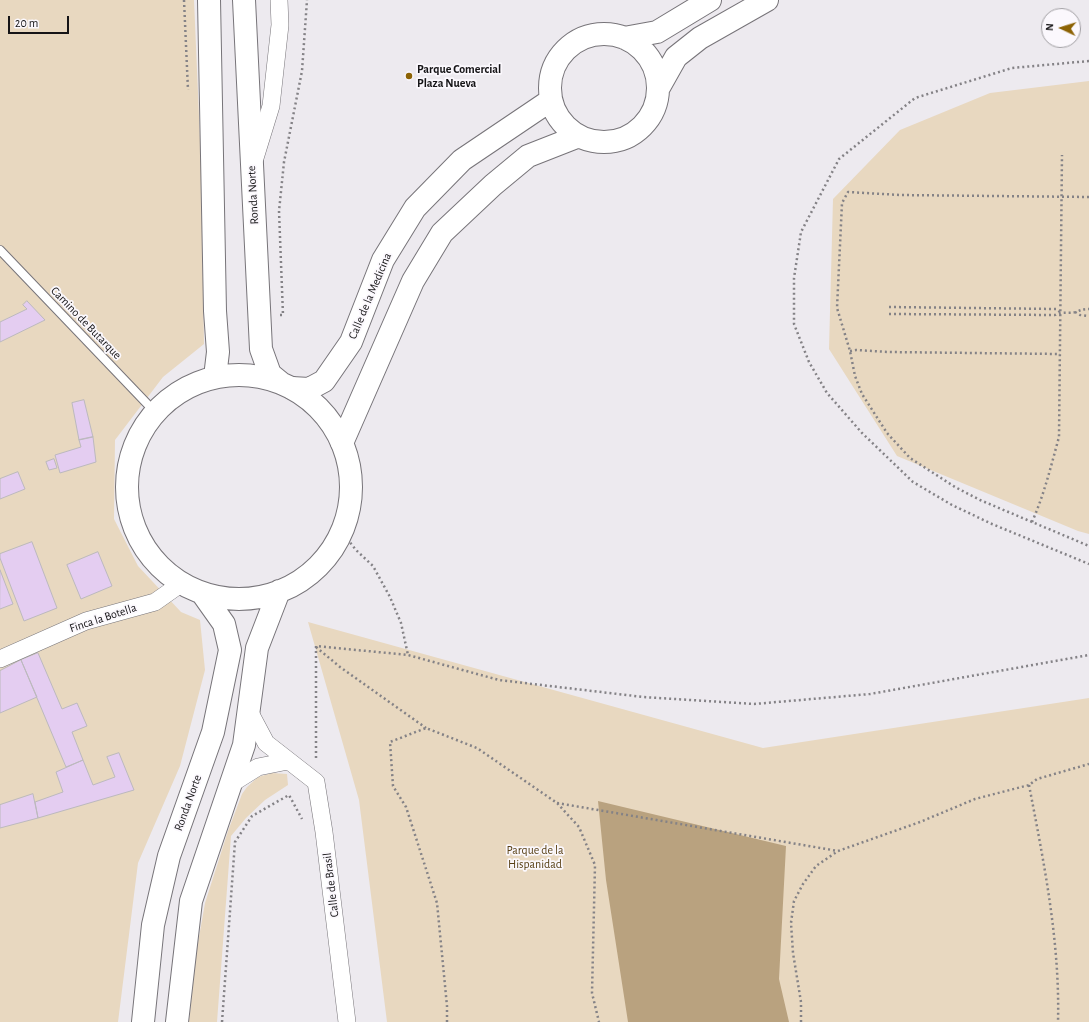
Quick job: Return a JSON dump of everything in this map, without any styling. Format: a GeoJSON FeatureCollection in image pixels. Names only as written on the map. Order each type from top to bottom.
{"type":"FeatureCollection","features":[{"type":"Feature","properties":{"kind":"main road"},"geometry":{"type":"LineString","coordinates":[[209,0],[215,303],[218,352],[215,376]]}},
{"type":"Feature","properties":{"kind":"main road","name":"Ronda Norte"},"geometry":{"type":"LineString","coordinates":[[244,0],[261,349],[270,374],[308,398],[333,426],[342,443],[348,465],[350,487],[348,509],[341,531],[330,550],[316,567],[298,581],[278,592],[248,598],[233,599],[202,593],[182,583],[156,563],[138,536],[128,504],[128,471],[136,440],[155,412],[172,396],[193,384],[215,376],[237,374],[260,376],[287,385]]}},
{"type":"Feature","properties":{"kind":"main road"},"geometry":{"type":"LineString","coordinates":[[624,38],[657,32],[710,0]]}},
{"type":"Feature","properties":{"kind":"main road"},"geometry":{"type":"LineString","coordinates":[[658,89],[676,57],[700,38],[767,0]]}},
{"type":"Feature","properties":{"kind":"main road"},"geometry":{"type":"LineString","coordinates":[[609,34],[634,42],[642,49],[654,68],[658,89],[655,108],[646,123],[632,135],[615,142],[596,142],[579,136],[566,127],[557,115],[551,100],[550,85],[553,71],[560,58],[569,47],[581,39],[595,35],[609,34]]}},
{"type":"Feature","properties":{"kind":"main road","name":"Calle de la Medicina"},"geometry":{"type":"LineString","coordinates":[[287,385],[309,388],[324,380],[351,342],[383,260],[415,208],[462,160],[551,100]]}},
{"type":"Feature","properties":{"kind":"main road"},"geometry":{"type":"LineString","coordinates":[[342,443],[413,281],[442,233],[493,185],[528,156],[579,136]]}},
{"type":"Feature","properties":{"kind":"main road"},"geometry":{"type":"LineString","coordinates":[[177,1022],[191,902],[244,745],[257,648],[278,592]]}},
{"type":"Feature","properties":{"kind":"main road","name":"Ronda Norte"},"geometry":{"type":"LineString","coordinates":[[143,1022],[153,925],[169,856],[213,732],[230,650],[224,624],[202,593]]}},
{"type":"Feature","properties":{"kind":"street"},"geometry":{"type":"LineString","coordinates":[[252,165],[271,106],[280,25],[279,0]]}},
{"type":"Feature","properties":{"kind":"street","name":"Finca la Botella"},"geometry":{"type":"LineString","coordinates":[[0,659],[86,621],[155,602],[182,583]]}},
{"type":"Feature","properties":{"kind":"street"},"geometry":{"type":"LineString","coordinates":[[249,711],[266,744],[316,782]]}},
{"type":"Feature","properties":{"kind":"street"},"geometry":{"type":"LineString","coordinates":[[231,784],[258,767],[288,761]]}},
{"type":"Feature","properties":{"kind":"street","name":"Calle de Brasil"},"geometry":{"type":"LineString","coordinates":[[316,782],[347,1022]]}},
{"type":"Feature","properties":{"kind":"lane","name":"Camino de Butarque"},"geometry":{"type":"LineString","coordinates":[[0,250],[155,412]]}},
{"type":"Feature","properties":{"kind":"path"},"geometry":{"type":"LineString","coordinates":[[1089,61],[1012,68],[915,98],[839,159],[801,232],[794,278],[794,324],[809,362],[827,393],[862,433],[913,482],[952,505],[1006,530],[1089,564]]}},
{"type":"Feature","properties":{"kind":"path"},"geometry":{"type":"LineString","coordinates":[[1032,522],[1046,486],[1047,476],[1060,437],[1062,155]]}},
{"type":"Feature","properties":{"kind":"path"},"geometry":{"type":"LineString","coordinates":[[1089,197],[900,195],[848,192],[842,203],[837,308],[850,351],[855,376],[862,394],[887,433],[910,458],[955,487],[980,500],[1089,546]]}},
{"type":"Feature","properties":{"kind":"path"},"geometry":{"type":"LineString","coordinates":[[889,307],[1056,309],[1060,312]]}},
{"type":"Feature","properties":{"kind":"path"},"geometry":{"type":"LineString","coordinates":[[889,314],[1055,315],[1060,312],[1075,312],[1080,309],[1089,309]]}},
{"type":"Feature","properties":{"kind":"path"},"geometry":{"type":"LineString","coordinates":[[1075,312],[1080,316],[1089,316]]}},
{"type":"Feature","properties":{"kind":"path"},"geometry":{"type":"LineString","coordinates":[[850,351],[1060,354]]}},
{"type":"Feature","properties":{"kind":"path"},"geometry":{"type":"LineString","coordinates":[[341,531],[356,550],[373,566],[390,597],[401,623],[408,655]]}},
{"type":"Feature","properties":{"kind":"path"},"geometry":{"type":"LineString","coordinates":[[316,646],[408,655],[499,680],[643,697],[754,704],[870,694],[1089,655]]}},
{"type":"Feature","properties":{"kind":"path"},"geometry":{"type":"LineString","coordinates":[[316,646],[340,667],[426,728],[477,748],[556,803],[579,827],[595,865],[592,993],[599,1022]]}},
{"type":"Feature","properties":{"kind":"path"},"geometry":{"type":"LineString","coordinates":[[316,646],[316,782]]}},
{"type":"Feature","properties":{"kind":"path"},"geometry":{"type":"LineString","coordinates":[[426,728],[390,742],[394,786],[406,807],[437,903],[447,1006],[447,1022]]}},
{"type":"Feature","properties":{"kind":"path"},"geometry":{"type":"LineString","coordinates":[[802,1022],[801,1002],[793,953],[791,923],[794,901],[803,884],[816,866],[838,851],[920,822],[975,799],[1029,785],[1036,780],[1089,764]]}},
{"type":"Feature","properties":{"kind":"path"},"geometry":{"type":"LineString","coordinates":[[1029,785],[1052,913],[1057,963],[1058,1022]]}},
{"type":"Feature","properties":{"kind":"path"},"geometry":{"type":"LineString","coordinates":[[222,1022],[235,842],[252,816],[289,795],[302,820],[321,815]]}},
{"type":"Feature","properties":{"kind":"path"},"geometry":{"type":"LineString","coordinates":[[556,803],[838,851]]}},
{"type":"Feature","properties":{"kind":"green space"},"geometry":{"type":"Polygon","coordinates":[[[0,0],[194,0],[201,163],[204,344],[163,377],[115,440],[114,519],[138,566],[181,612],[200,620],[205,670],[180,766],[138,863],[118,1022],[0,1022],[0,0]]]}},
{"type":"Feature","properties":{"kind":"green space"},"geometry":{"type":"Polygon","coordinates":[[[1089,81],[1089,534],[1078,531],[897,456],[829,349],[833,199],[900,130],[990,93],[1089,81]]]}},
{"type":"Feature","properties":{"kind":"green space","name":"Parque de la Hispanidad"},"geometry":{"type":"Polygon","coordinates":[[[308,622],[763,748],[1089,698],[1089,1022],[387,1022],[359,800],[308,622]]]}},
{"type":"Feature","properties":{"kind":"green space"},"geometry":{"type":"Polygon","coordinates":[[[272,773],[287,774],[288,785],[265,800],[246,818],[231,836],[217,1022],[189,1022],[196,954],[205,903],[228,831],[242,794],[247,787],[258,777],[272,773]]]}},
{"type":"Feature","properties":{"kind":"shaded area"},"geometry":{"type":"Polygon","coordinates":[[[598,801],[786,846],[779,979],[789,1022],[628,1022],[606,880],[598,801]]]}},
{"type":"Feature","properties":{"kind":"building"},"geometry":{"type":"Polygon","coordinates":[[[27,301],[45,320],[0,342],[0,322],[27,309],[23,305],[27,301]]]}},
{"type":"Feature","properties":{"kind":"building"},"geometry":{"type":"Polygon","coordinates":[[[84,400],[93,437],[79,440],[72,403],[84,400]]]}},
{"type":"Feature","properties":{"kind":"building"},"geometry":{"type":"Polygon","coordinates":[[[93,437],[96,462],[60,473],[55,455],[81,447],[79,440],[93,437]]]}},
{"type":"Feature","properties":{"kind":"building"},"geometry":{"type":"Polygon","coordinates":[[[54,459],[57,468],[49,470],[46,462],[54,459]]]}},
{"type":"Feature","properties":{"kind":"building"},"geometry":{"type":"Polygon","coordinates":[[[18,472],[25,489],[0,499],[0,479],[18,472]]]}},
{"type":"Feature","properties":{"kind":"building"},"geometry":{"type":"Polygon","coordinates":[[[32,542],[57,608],[24,621],[0,558],[0,554],[32,542]]]}},
{"type":"Feature","properties":{"kind":"building"},"geometry":{"type":"Polygon","coordinates":[[[98,552],[112,586],[81,599],[67,565],[98,552]]]}},
{"type":"Feature","properties":{"kind":"building"},"geometry":{"type":"Polygon","coordinates":[[[0,570],[13,604],[0,609],[0,570]]]}},
{"type":"Feature","properties":{"kind":"building"},"geometry":{"type":"Polygon","coordinates":[[[38,653],[62,709],[77,703],[87,726],[72,732],[83,760],[66,767],[21,660],[38,653]]]}},
{"type":"Feature","properties":{"kind":"building"},"geometry":{"type":"Polygon","coordinates":[[[21,660],[37,697],[0,713],[0,671],[21,660]]]}},
{"type":"Feature","properties":{"kind":"building"},"geometry":{"type":"Polygon","coordinates":[[[119,753],[134,790],[38,818],[35,802],[63,792],[56,772],[83,760],[93,785],[115,777],[107,757],[119,753]]]}},
{"type":"Feature","properties":{"kind":"building"},"geometry":{"type":"Polygon","coordinates":[[[33,794],[38,818],[0,828],[0,805],[33,794]]]}},
{"type":"Feature","properties":{"kind":"place","name":"Parque Comercial Plaza Nueva"},"geometry":{"type":"Point","coordinates":[409,76]}}]}
